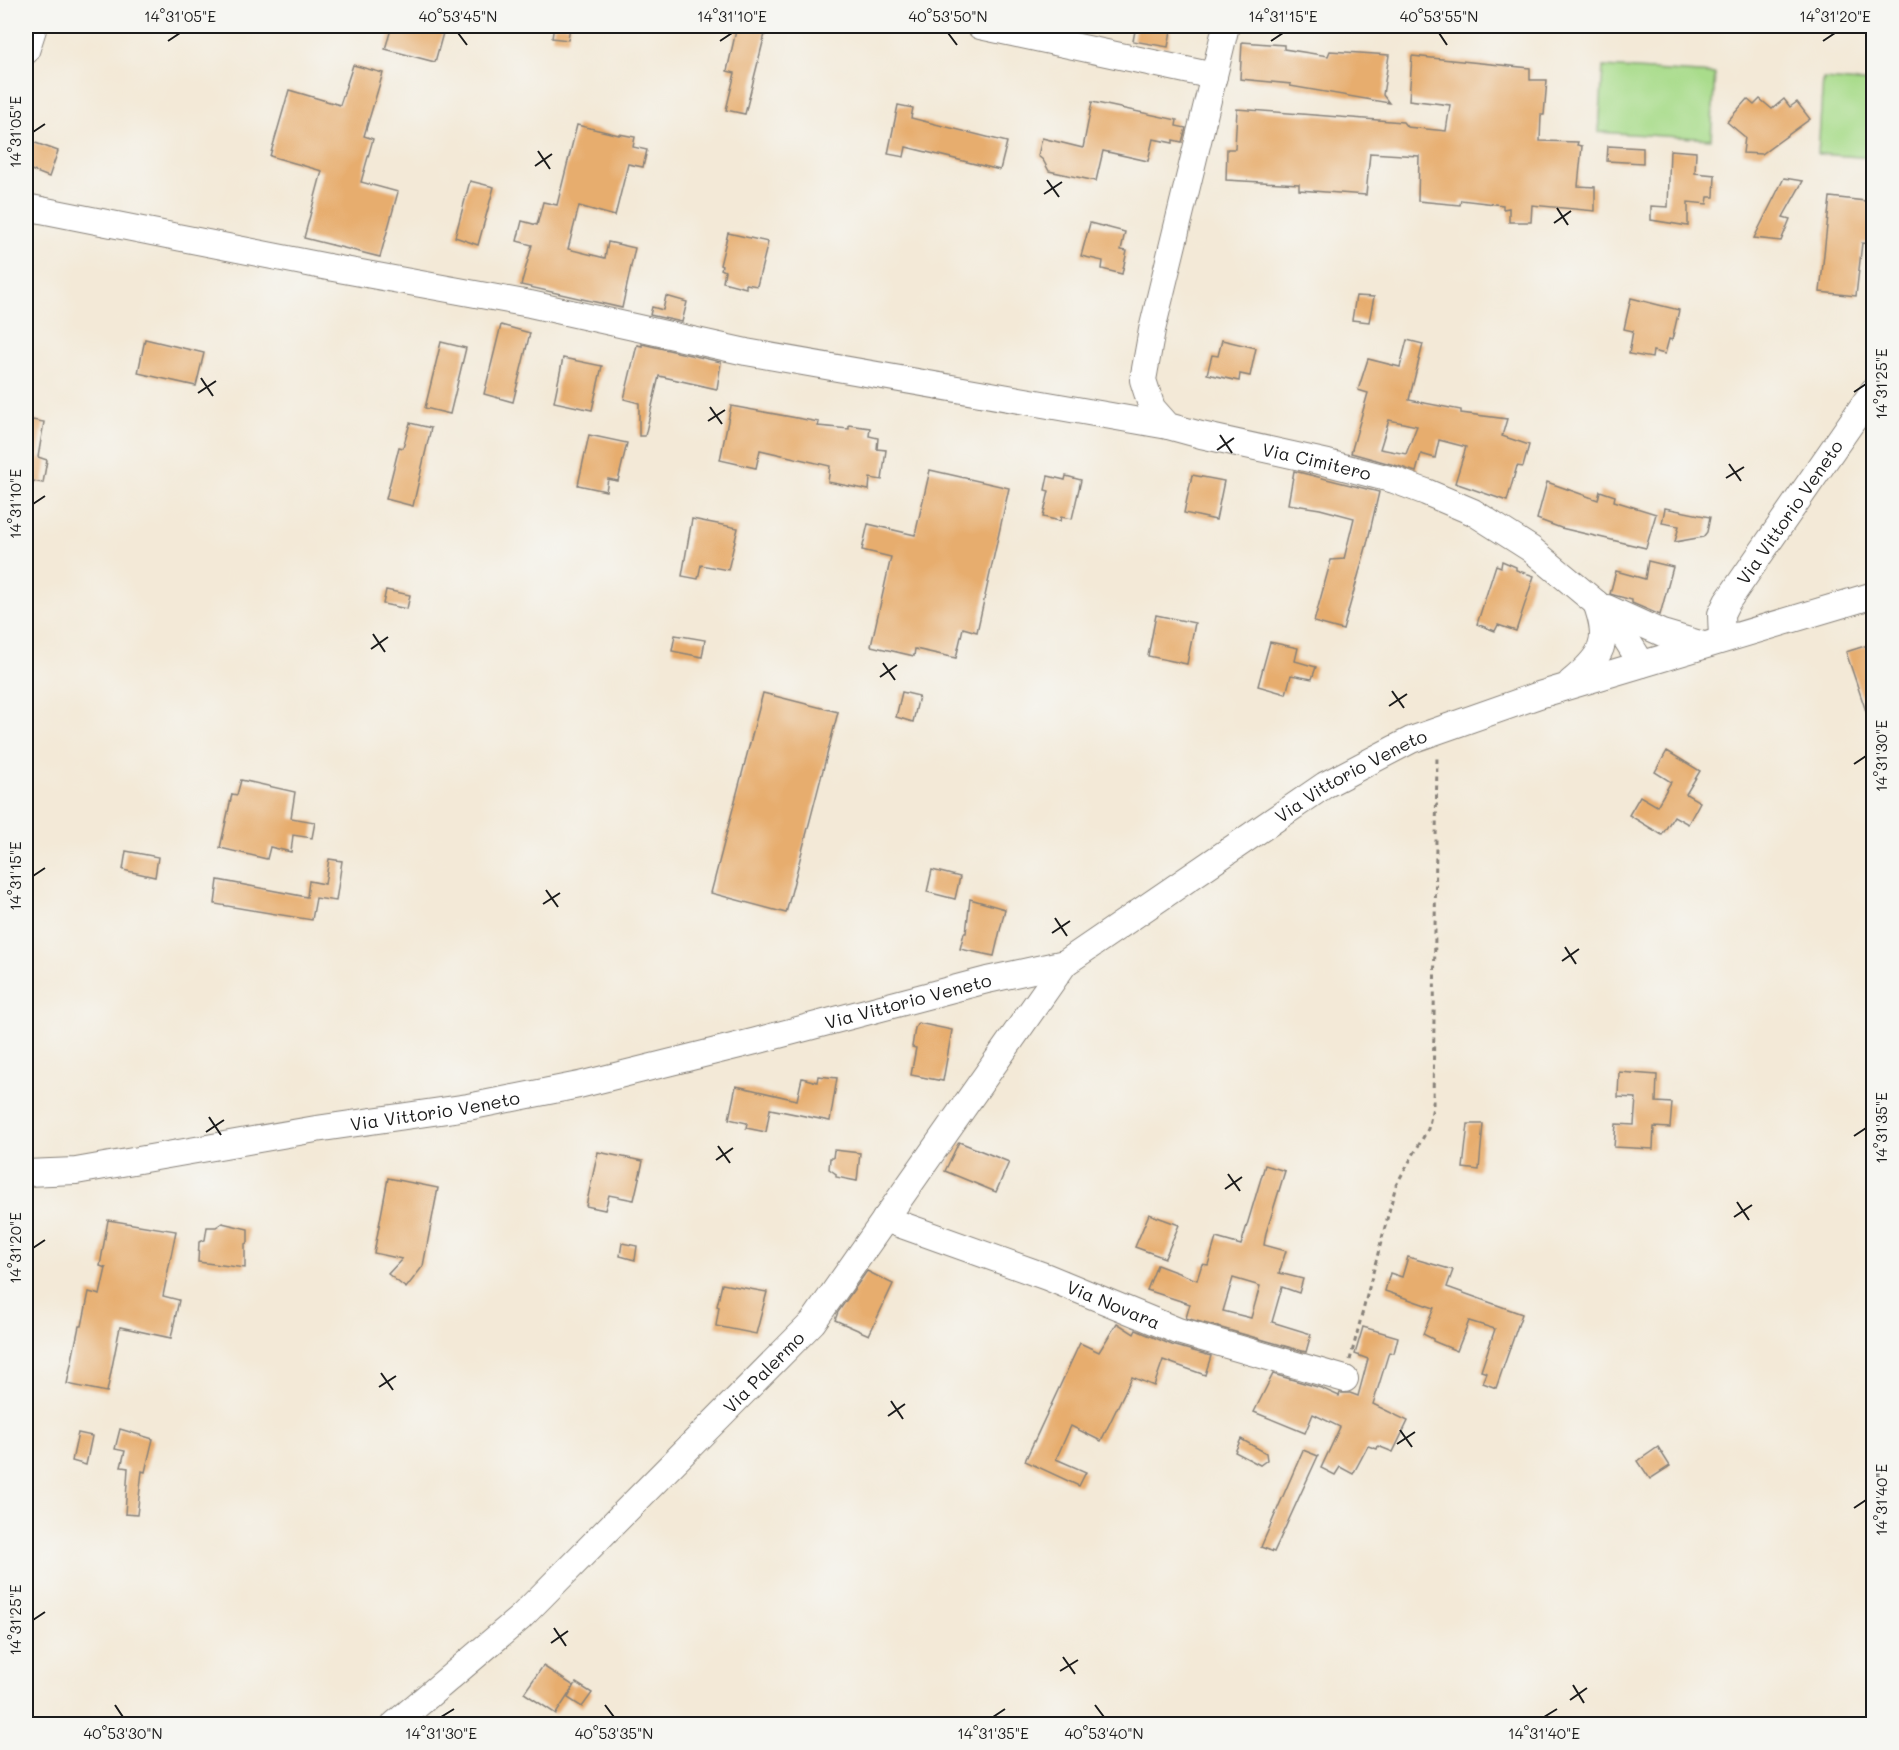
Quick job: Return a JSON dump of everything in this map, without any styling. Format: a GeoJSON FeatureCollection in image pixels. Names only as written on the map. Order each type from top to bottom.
{"type":"FeatureCollection","features":[{"type":"Feature","properties":{"kind":"street"},"geometry":{"type":"LineString","coordinates":[[26,51],[34,26]]}},
{"type":"Feature","properties":{"kind":"street"},"geometry":{"type":"LineString","coordinates":[[980,26],[1214,76]]}},
{"type":"Feature","properties":{"kind":"street"},"geometry":{"type":"LineString","coordinates":[[1168,426],[1152,408],[1143,380],[1152,330],[1226,26]]}},
{"type":"Feature","properties":{"kind":"street","name":"Via Cimitero"},"geometry":{"type":"LineString","coordinates":[[26,207],[328,267],[530,304],[746,352],[1168,426],[1394,480],[1473,512],[1531,549],[1596,603],[1618,626],[1642,664]]}},
{"type":"Feature","properties":{"kind":"street","name":"Via Vittorio Veneto"},"geometry":{"type":"LineString","coordinates":[[1713,642],[1727,602],[1874,390]]}},
{"type":"Feature","properties":{"kind":"street","name":"Via Vittorio Veneto"},"geometry":{"type":"LineString","coordinates":[[26,1173],[76,1171],[316,1129],[468,1107],[579,1085],[987,980],[1065,963],[1325,785],[1412,741],[1565,687],[1874,596]]}},
{"type":"Feature","properties":{"kind":"street"},"geometry":{"type":"LineString","coordinates":[[1565,687],[1599,654],[1603,623],[1596,603]]}},
{"type":"Feature","properties":{"kind":"street","name":"Via Cimitero"},"geometry":{"type":"LineString","coordinates":[[1596,603],[1662,633],[1713,642]]}},
{"type":"Feature","properties":{"kind":"street","name":"Via Palermo"},"geometry":{"type":"LineString","coordinates":[[395,1725],[520,1618],[813,1322],[1065,963]]}},
{"type":"Feature","properties":{"kind":"street","name":"Via Novara"},"geometry":{"type":"LineString","coordinates":[[885,1220],[1047,1278],[1178,1331],[1345,1379]]}},
{"type":"Feature","properties":{"kind":"path"},"geometry":{"type":"LineString","coordinates":[[1345,1379],[1396,1185],[1428,1128],[1433,1107],[1437,731]]}},
{"type":"Feature","properties":{"kind":"green space"},"geometry":{"type":"Polygon","coordinates":[[[1603,67],[1715,74],[1711,139],[1599,132],[1603,67]]]}},
{"type":"Feature","properties":{"kind":"green space"},"geometry":{"type":"Polygon","coordinates":[[[1823,79],[1873,83],[1873,158],[1818,154],[1823,79]]]}},
{"type":"Feature","properties":{"kind":"building"},"geometry":{"type":"Polygon","coordinates":[[[392,26],[415,26],[443,33],[435,62],[385,49],[392,26]]]}},
{"type":"Feature","properties":{"kind":"building"},"geometry":{"type":"Polygon","coordinates":[[[554,26],[570,26],[568,40],[552,38],[554,26]]]}},
{"type":"Feature","properties":{"kind":"building"},"geometry":{"type":"Polygon","coordinates":[[[737,26],[758,26],[757,28],[766,30],[745,114],[726,110],[735,73],[727,71],[737,26]]]}},
{"type":"Feature","properties":{"kind":"building"},"geometry":{"type":"Polygon","coordinates":[[[1136,26],[1172,26],[1168,47],[1133,41],[1136,26]]]}},
{"type":"Feature","properties":{"kind":"building"},"geometry":{"type":"Polygon","coordinates":[[[1242,42],[1284,45],[1284,49],[1328,56],[1330,51],[1389,55],[1383,95],[1389,103],[1290,86],[1291,84],[1240,79],[1242,42]]]}},
{"type":"Feature","properties":{"kind":"building"},"geometry":{"type":"Polygon","coordinates":[[[1412,56],[1530,68],[1530,80],[1547,80],[1544,115],[1541,115],[1540,141],[1578,142],[1577,145],[1582,146],[1578,186],[1595,187],[1595,211],[1532,205],[1531,222],[1509,222],[1509,208],[1503,209],[1503,205],[1461,200],[1460,205],[1418,201],[1419,156],[1370,153],[1366,195],[1299,190],[1299,184],[1226,180],[1227,149],[1235,149],[1237,109],[1403,122],[1407,127],[1446,131],[1450,105],[1409,100],[1412,56]]]}},
{"type":"Feature","properties":{"kind":"building"},"geometry":{"type":"Polygon","coordinates":[[[353,65],[383,73],[364,136],[373,139],[361,182],[398,192],[380,257],[304,238],[322,171],[270,156],[289,90],[340,105],[353,65]]]}},
{"type":"Feature","properties":{"kind":"building"},"geometry":{"type":"Polygon","coordinates":[[[1747,99],[1754,105],[1760,99],[1772,109],[1784,99],[1790,107],[1797,102],[1810,119],[1762,154],[1743,153],[1745,137],[1727,122],[1747,99]]]}},
{"type":"Feature","properties":{"kind":"building"},"geometry":{"type":"Polygon","coordinates":[[[1092,102],[1177,120],[1176,126],[1186,128],[1182,142],[1173,140],[1173,143],[1153,139],[1148,161],[1103,151],[1096,181],[1049,171],[1038,156],[1042,138],[1083,148],[1092,102]]]}},
{"type":"Feature","properties":{"kind":"building"},"geometry":{"type":"Polygon","coordinates":[[[898,105],[913,108],[911,118],[1007,142],[1000,170],[906,147],[904,157],[888,154],[898,105]]]}},
{"type":"Feature","properties":{"kind":"building"},"geometry":{"type":"Polygon","coordinates":[[[577,125],[635,137],[633,147],[647,150],[643,167],[628,164],[615,216],[579,206],[568,249],[605,258],[608,242],[635,248],[622,308],[521,285],[532,245],[517,241],[522,221],[537,225],[543,202],[557,205],[577,125]]]}},
{"type":"Feature","properties":{"kind":"building"},"geometry":{"type":"Polygon","coordinates":[[[30,141],[58,151],[49,177],[26,168],[26,154],[30,141]]]}},
{"type":"Feature","properties":{"kind":"building"},"geometry":{"type":"Polygon","coordinates":[[[1608,146],[1643,148],[1643,163],[1607,161],[1608,146]]]}},
{"type":"Feature","properties":{"kind":"building"},"geometry":{"type":"Polygon","coordinates":[[[1670,150],[1696,152],[1695,173],[1715,175],[1714,197],[1708,197],[1707,204],[1688,202],[1688,226],[1651,220],[1651,206],[1668,207],[1670,150]]]}},
{"type":"Feature","properties":{"kind":"building"},"geometry":{"type":"Polygon","coordinates":[[[1784,178],[1803,181],[1783,217],[1790,219],[1781,241],[1754,238],[1784,178]]]}},
{"type":"Feature","properties":{"kind":"building"},"geometry":{"type":"Polygon","coordinates":[[[470,181],[494,187],[478,245],[455,237],[470,181]]]}},
{"type":"Feature","properties":{"kind":"building"},"geometry":{"type":"Polygon","coordinates":[[[1830,197],[1874,202],[1874,244],[1862,243],[1856,296],[1820,292],[1830,197]]]}},
{"type":"Feature","properties":{"kind":"building"},"geometry":{"type":"Polygon","coordinates":[[[1090,223],[1125,232],[1121,250],[1127,251],[1122,274],[1102,269],[1103,261],[1081,256],[1090,223]]]}},
{"type":"Feature","properties":{"kind":"building"},"geometry":{"type":"Polygon","coordinates":[[[728,233],[768,242],[757,286],[746,284],[746,288],[723,282],[725,271],[720,265],[728,233]]]}},
{"type":"Feature","properties":{"kind":"building"},"geometry":{"type":"Polygon","coordinates":[[[666,296],[687,302],[682,322],[650,315],[652,307],[663,310],[666,296]]]}},
{"type":"Feature","properties":{"kind":"building"},"geometry":{"type":"Polygon","coordinates":[[[1356,296],[1374,297],[1369,322],[1352,320],[1356,296]]]}},
{"type":"Feature","properties":{"kind":"building"},"geometry":{"type":"Polygon","coordinates":[[[1631,298],[1679,310],[1672,340],[1669,339],[1665,354],[1653,351],[1652,358],[1629,354],[1633,331],[1624,329],[1631,298]]]}},
{"type":"Feature","properties":{"kind":"building"},"geometry":{"type":"Polygon","coordinates":[[[501,325],[530,333],[513,402],[484,394],[501,325]]]}},
{"type":"Feature","properties":{"kind":"building"},"geometry":{"type":"Polygon","coordinates":[[[145,339],[204,353],[196,386],[138,373],[145,339]]]}},
{"type":"Feature","properties":{"kind":"building"},"geometry":{"type":"Polygon","coordinates":[[[1222,340],[1256,348],[1250,376],[1240,374],[1239,381],[1207,374],[1212,355],[1218,356],[1222,340]]]}},
{"type":"Feature","properties":{"kind":"building"},"geometry":{"type":"Polygon","coordinates":[[[1407,340],[1423,344],[1409,400],[1461,410],[1461,413],[1507,419],[1502,436],[1529,445],[1523,467],[1517,466],[1507,501],[1455,483],[1466,447],[1439,440],[1435,458],[1421,454],[1416,472],[1351,453],[1368,393],[1358,390],[1368,359],[1400,367],[1407,340]],[[1389,420],[1380,449],[1406,454],[1417,426],[1389,420]]]}},
{"type":"Feature","properties":{"kind":"building"},"geometry":{"type":"Polygon","coordinates":[[[441,342],[466,348],[450,414],[425,408],[441,342]]]}},
{"type":"Feature","properties":{"kind":"building"},"geometry":{"type":"Polygon","coordinates":[[[642,344],[721,362],[717,389],[659,376],[645,436],[639,436],[639,403],[624,399],[637,345],[642,346],[642,344]]]}},
{"type":"Feature","properties":{"kind":"building"},"geometry":{"type":"Polygon","coordinates":[[[563,358],[602,366],[592,410],[554,402],[563,358]]]}},
{"type":"Feature","properties":{"kind":"building"},"geometry":{"type":"Polygon","coordinates":[[[731,406],[819,422],[818,426],[849,429],[849,425],[870,428],[869,436],[878,438],[877,449],[886,450],[882,480],[870,478],[869,490],[828,482],[830,466],[760,450],[756,468],[720,460],[731,406]]]}},
{"type":"Feature","properties":{"kind":"building"},"geometry":{"type":"Polygon","coordinates":[[[26,419],[44,422],[38,457],[47,460],[43,483],[33,481],[33,484],[26,483],[26,419]]]}},
{"type":"Feature","properties":{"kind":"building"},"geometry":{"type":"Polygon","coordinates":[[[410,423],[431,428],[413,506],[386,499],[399,447],[403,448],[410,423]]]}},
{"type":"Feature","properties":{"kind":"building"},"geometry":{"type":"Polygon","coordinates":[[[589,435],[627,443],[618,481],[608,479],[606,491],[578,485],[589,435]]]}},
{"type":"Feature","properties":{"kind":"building"},"geometry":{"type":"Polygon","coordinates":[[[930,470],[1009,488],[977,632],[963,628],[956,658],[915,649],[914,656],[871,646],[891,557],[862,550],[868,524],[915,535],[930,470]]]}},
{"type":"Feature","properties":{"kind":"building"},"geometry":{"type":"Polygon","coordinates":[[[1294,471],[1379,492],[1343,630],[1314,622],[1331,560],[1344,559],[1354,518],[1288,504],[1294,471]]]}},
{"type":"Feature","properties":{"kind":"building"},"geometry":{"type":"Polygon","coordinates":[[[1192,475],[1224,481],[1216,520],[1184,513],[1192,475]]]}},
{"type":"Feature","properties":{"kind":"building"},"geometry":{"type":"Polygon","coordinates":[[[1048,476],[1065,480],[1066,476],[1081,480],[1072,519],[1061,517],[1060,521],[1043,517],[1049,491],[1045,490],[1048,476]]]}},
{"type":"Feature","properties":{"kind":"building"},"geometry":{"type":"Polygon","coordinates":[[[1547,482],[1598,500],[1600,491],[1615,496],[1614,501],[1656,514],[1646,548],[1561,528],[1537,519],[1547,482]]]}},
{"type":"Feature","properties":{"kind":"building"},"geometry":{"type":"Polygon","coordinates":[[[1665,508],[1710,517],[1707,532],[1703,537],[1675,542],[1679,526],[1662,523],[1665,508]]]}},
{"type":"Feature","properties":{"kind":"building"},"geometry":{"type":"Polygon","coordinates":[[[692,519],[738,528],[728,570],[701,565],[698,579],[682,576],[692,519]]]}},
{"type":"Feature","properties":{"kind":"building"},"geometry":{"type":"Polygon","coordinates":[[[1502,561],[1516,567],[1516,570],[1534,576],[1516,631],[1498,625],[1495,631],[1477,624],[1496,565],[1501,567],[1502,561]]]}},
{"type":"Feature","properties":{"kind":"building"},"geometry":{"type":"Polygon","coordinates":[[[1648,561],[1673,567],[1660,615],[1632,603],[1632,600],[1610,594],[1616,571],[1645,579],[1648,561]]]}},
{"type":"Feature","properties":{"kind":"building"},"geometry":{"type":"Polygon","coordinates":[[[386,590],[410,595],[407,609],[383,604],[386,590]]]}},
{"type":"Feature","properties":{"kind":"building"},"geometry":{"type":"Polygon","coordinates":[[[1156,615],[1195,623],[1187,664],[1148,656],[1156,615]]]}},
{"type":"Feature","properties":{"kind":"building"},"geometry":{"type":"Polygon","coordinates":[[[675,635],[705,640],[702,657],[672,651],[675,635]]]}},
{"type":"Feature","properties":{"kind":"building"},"geometry":{"type":"Polygon","coordinates":[[[1270,642],[1298,648],[1295,661],[1316,667],[1312,679],[1291,675],[1286,694],[1258,686],[1270,642]]]}},
{"type":"Feature","properties":{"kind":"building"},"geometry":{"type":"Polygon","coordinates":[[[1874,643],[1874,726],[1871,726],[1846,652],[1874,643]]]}},
{"type":"Feature","properties":{"kind":"building"},"geometry":{"type":"Polygon","coordinates":[[[902,692],[919,696],[913,722],[896,717],[902,692]]]}},
{"type":"Feature","properties":{"kind":"building"},"geometry":{"type":"Polygon","coordinates":[[[763,693],[838,712],[786,913],[711,893],[763,693]]]}},
{"type":"Feature","properties":{"kind":"building"},"geometry":{"type":"Polygon","coordinates":[[[1667,751],[1700,771],[1686,794],[1700,802],[1688,824],[1674,816],[1662,835],[1629,815],[1640,796],[1657,806],[1671,782],[1655,772],[1667,751]]]}},
{"type":"Feature","properties":{"kind":"building"},"geometry":{"type":"Polygon","coordinates":[[[241,780],[295,792],[291,818],[315,822],[312,838],[293,835],[291,852],[270,847],[267,859],[220,848],[232,794],[237,795],[241,780]]]}},
{"type":"Feature","properties":{"kind":"building"},"geometry":{"type":"Polygon","coordinates":[[[126,851],[158,857],[155,877],[123,870],[126,851]]]}},
{"type":"Feature","properties":{"kind":"building"},"geometry":{"type":"Polygon","coordinates":[[[329,859],[342,861],[336,901],[316,898],[312,920],[215,904],[218,880],[307,897],[309,881],[325,884],[329,859]]]}},
{"type":"Feature","properties":{"kind":"building"},"geometry":{"type":"Polygon","coordinates":[[[932,870],[960,877],[955,899],[927,892],[932,870]]]}},
{"type":"Feature","properties":{"kind":"building"},"geometry":{"type":"Polygon","coordinates":[[[970,899],[1005,909],[994,956],[960,949],[964,933],[966,933],[970,899]]]}},
{"type":"Feature","properties":{"kind":"building"},"geometry":{"type":"Polygon","coordinates":[[[918,1023],[952,1030],[943,1081],[911,1075],[916,1048],[912,1047],[918,1023]]]}},
{"type":"Feature","properties":{"kind":"building"},"geometry":{"type":"Polygon","coordinates":[[[1619,1072],[1657,1075],[1656,1102],[1672,1103],[1670,1128],[1654,1127],[1653,1149],[1614,1147],[1616,1124],[1634,1125],[1636,1098],[1618,1097],[1619,1072]]]}},
{"type":"Feature","properties":{"kind":"building"},"geometry":{"type":"Polygon","coordinates":[[[818,1076],[837,1078],[830,1121],[770,1109],[766,1132],[746,1128],[747,1123],[729,1119],[736,1086],[797,1100],[802,1078],[817,1082],[818,1076]]]}},
{"type":"Feature","properties":{"kind":"building"},"geometry":{"type":"Polygon","coordinates":[[[1468,1124],[1483,1124],[1479,1170],[1463,1168],[1468,1124]]]}},
{"type":"Feature","properties":{"kind":"building"},"geometry":{"type":"Polygon","coordinates":[[[959,1142],[1009,1162],[996,1192],[945,1171],[959,1142]]]}},
{"type":"Feature","properties":{"kind":"building"},"geometry":{"type":"Polygon","coordinates":[[[834,1150],[860,1153],[857,1181],[836,1177],[836,1174],[829,1169],[830,1158],[833,1158],[834,1150]]]}},
{"type":"Feature","properties":{"kind":"building"},"geometry":{"type":"Polygon","coordinates":[[[598,1152],[643,1161],[634,1200],[609,1195],[605,1210],[586,1206],[598,1152]]]}},
{"type":"Feature","properties":{"kind":"building"},"geometry":{"type":"Polygon","coordinates":[[[1265,1165],[1285,1171],[1264,1245],[1286,1251],[1279,1273],[1303,1279],[1299,1293],[1282,1287],[1272,1322],[1311,1334],[1306,1352],[1186,1318],[1190,1304],[1147,1290],[1157,1265],[1197,1280],[1202,1264],[1208,1265],[1216,1238],[1241,1245],[1265,1165]],[[1233,1278],[1223,1311],[1251,1318],[1260,1286],[1233,1278]]]}},
{"type":"Feature","properties":{"kind":"building"},"geometry":{"type":"Polygon","coordinates":[[[388,1178],[438,1188],[423,1266],[406,1288],[388,1274],[402,1259],[374,1253],[388,1178]]]}},
{"type":"Feature","properties":{"kind":"building"},"geometry":{"type":"Polygon","coordinates":[[[1149,1214],[1179,1225],[1165,1258],[1135,1247],[1149,1214]]]}},
{"type":"Feature","properties":{"kind":"building"},"geometry":{"type":"Polygon","coordinates":[[[108,1220],[176,1231],[163,1296],[179,1300],[171,1338],[120,1327],[107,1392],[67,1384],[79,1326],[82,1326],[89,1292],[100,1295],[106,1268],[100,1266],[108,1220]]]}},
{"type":"Feature","properties":{"kind":"building"},"geometry":{"type":"Polygon","coordinates":[[[222,1223],[248,1229],[248,1242],[245,1244],[245,1268],[198,1262],[199,1242],[205,1240],[207,1227],[216,1227],[222,1223]]]}},
{"type":"Feature","properties":{"kind":"building"},"geometry":{"type":"Polygon","coordinates":[[[622,1243],[637,1246],[635,1260],[620,1256],[622,1243]]]}},
{"type":"Feature","properties":{"kind":"building"},"geometry":{"type":"Polygon","coordinates":[[[1408,1257],[1453,1270],[1447,1287],[1522,1314],[1496,1388],[1483,1383],[1487,1373],[1481,1371],[1495,1329],[1469,1321],[1457,1351],[1423,1334],[1434,1308],[1385,1291],[1390,1273],[1402,1277],[1408,1257]]]}},
{"type":"Feature","properties":{"kind":"building"},"geometry":{"type":"Polygon","coordinates":[[[867,1271],[893,1284],[869,1335],[835,1320],[838,1312],[867,1271]]]}},
{"type":"Feature","properties":{"kind":"building"},"geometry":{"type":"Polygon","coordinates":[[[722,1284],[767,1292],[756,1334],[716,1326],[719,1307],[717,1306],[722,1284]]]}},
{"type":"Feature","properties":{"kind":"building"},"geometry":{"type":"Polygon","coordinates":[[[1117,1323],[1134,1334],[1136,1330],[1172,1345],[1211,1356],[1205,1375],[1163,1360],[1154,1386],[1132,1377],[1101,1441],[1071,1426],[1056,1459],[1086,1472],[1079,1486],[1025,1461],[1080,1343],[1099,1352],[1117,1323]]]}},
{"type":"Feature","properties":{"kind":"building"},"geometry":{"type":"Polygon","coordinates":[[[1363,1327],[1398,1337],[1394,1353],[1389,1352],[1373,1404],[1408,1421],[1393,1452],[1378,1446],[1377,1449],[1368,1446],[1353,1474],[1340,1467],[1335,1475],[1321,1468],[1340,1427],[1313,1414],[1305,1433],[1254,1412],[1273,1374],[1321,1388],[1339,1396],[1340,1393],[1350,1393],[1358,1396],[1368,1359],[1355,1354],[1363,1327]]]}},
{"type":"Feature","properties":{"kind":"building"},"geometry":{"type":"Polygon","coordinates":[[[120,1429],[153,1439],[145,1472],[142,1471],[137,1515],[125,1514],[128,1468],[121,1467],[125,1451],[115,1449],[120,1429]]]}},
{"type":"Feature","properties":{"kind":"building"},"geometry":{"type":"Polygon","coordinates":[[[78,1433],[92,1436],[86,1465],[72,1461],[78,1433]]]}},
{"type":"Feature","properties":{"kind":"building"},"geometry":{"type":"Polygon","coordinates":[[[1241,1439],[1266,1453],[1267,1460],[1260,1465],[1235,1452],[1241,1439]]]}},
{"type":"Feature","properties":{"kind":"building"},"geometry":{"type":"Polygon","coordinates":[[[1658,1447],[1670,1466],[1650,1479],[1638,1461],[1658,1447]]]}},
{"type":"Feature","properties":{"kind":"building"},"geometry":{"type":"Polygon","coordinates":[[[1303,1450],[1318,1456],[1274,1552],[1261,1547],[1303,1450]]]}},
{"type":"Feature","properties":{"kind":"building"},"geometry":{"type":"Polygon","coordinates":[[[543,1666],[574,1686],[556,1714],[524,1693],[543,1666]]]}},
{"type":"Feature","properties":{"kind":"building"},"geometry":{"type":"Polygon","coordinates":[[[576,1683],[592,1693],[582,1707],[568,1698],[576,1683]]]}}]}
